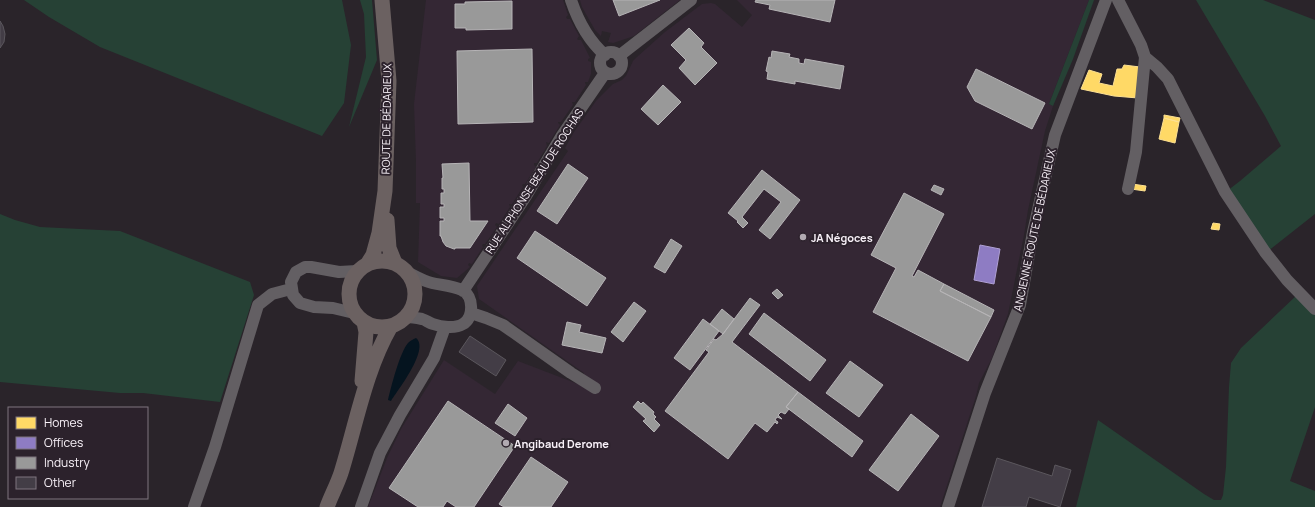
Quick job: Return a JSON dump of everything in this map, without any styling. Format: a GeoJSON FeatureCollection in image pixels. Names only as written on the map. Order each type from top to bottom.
{"type":"FeatureCollection","features":[{"type":"Feature","properties":{"kind":"main road","name":"ROUTE DE BÉDARIEUX"},"geometry":{"type":"LineString","coordinates":[[362,267],[373,255],[379,233],[385,191],[389,81],[382,0]]}},
{"type":"Feature","properties":{"kind":"main road","name":"ROUTE DE BÉDARIEUX"},"geometry":{"type":"LineString","coordinates":[[385,191],[389,248],[401,268]]}},
{"type":"Feature","properties":{"kind":"main road"},"geometry":{"type":"LineString","coordinates":[[359,318],[372,326],[382,328],[400,323],[407,317],[412,308],[415,289],[412,280],[401,268],[382,261],[362,267],[352,278],[349,287],[348,296],[350,305],[366,332],[360,406]]}},
{"type":"Feature","properties":{"kind":"main road"},"geometry":{"type":"LineString","coordinates":[[327,507],[340,474],[371,370],[391,326]]}},
{"type":"Feature","properties":{"kind":"street"},"geometry":{"type":"LineString","coordinates":[[571,0],[576,16],[590,40],[605,54]]}},
{"type":"Feature","properties":{"kind":"street"},"geometry":{"type":"LineString","coordinates":[[619,56],[691,0]]}},
{"type":"Feature","properties":{"kind":"street","name":"ANCIENNE ROUTE DE BÉDARIEUX"},"geometry":{"type":"LineString","coordinates":[[948,507],[984,393],[1020,305],[1033,232],[1055,134],[1106,0]]}},
{"type":"Feature","properties":{"kind":"street"},"geometry":{"type":"LineString","coordinates":[[1118,0],[1141,45],[1145,57],[1136,152],[1128,189]]}},
{"type":"Feature","properties":{"kind":"street"},"geometry":{"type":"LineString","coordinates":[[612,53],[619,56],[622,63],[619,71],[613,74],[602,70],[600,61],[605,54],[612,53]]}},
{"type":"Feature","properties":{"kind":"street"},"geometry":{"type":"LineString","coordinates":[[1145,57],[1168,78],[1225,192],[1265,252],[1287,280],[1315,309]]}},
{"type":"Feature","properties":{"kind":"street","name":"RUE ALPHONSE BEAU DE ROCHAS"},"geometry":{"type":"LineString","coordinates":[[463,291],[526,196],[561,137],[605,72]]}},
{"type":"Feature","properties":{"kind":"street"},"geometry":{"type":"LineString","coordinates":[[359,318],[333,308],[314,307],[300,302],[296,299],[291,289],[291,282],[296,272],[305,267],[339,272],[362,267]]}},
{"type":"Feature","properties":{"kind":"street"},"geometry":{"type":"LineString","coordinates":[[401,268],[424,280],[463,291],[469,299],[471,313],[462,325],[445,327],[423,319],[407,317]]}},
{"type":"Feature","properties":{"kind":"street"},"geometry":{"type":"LineString","coordinates":[[194,507],[215,447],[258,305],[272,294],[291,289]]}},
{"type":"Feature","properties":{"kind":"street"},"geometry":{"type":"LineString","coordinates":[[471,313],[503,325],[595,388]]}},
{"type":"Feature","properties":{"kind":"street"},"geometry":{"type":"LineString","coordinates":[[361,507],[380,453],[400,415],[428,370],[445,327]]}},
{"type":"Feature","properties":{"kind":"shaded area"},"geometry":{"type":"Polygon","coordinates":[[[426,0],[563,0],[568,15],[566,17],[567,19],[570,19],[579,36],[577,39],[581,40],[590,58],[588,61],[591,62],[591,74],[588,82],[585,82],[586,85],[575,102],[572,102],[573,105],[561,122],[558,122],[560,125],[549,143],[546,142],[547,146],[537,163],[534,163],[536,167],[525,184],[522,185],[523,187],[512,204],[509,204],[510,207],[499,224],[496,223],[495,225],[497,227],[485,244],[482,245],[483,247],[472,264],[469,263],[468,265],[470,267],[457,278],[441,276],[418,262],[420,203],[416,203],[414,104],[426,0]]]}},
{"type":"Feature","properties":{"kind":"shaded area"},"geometry":{"type":"Polygon","coordinates":[[[580,0],[680,0],[634,36],[613,43],[608,42],[611,33],[602,31],[601,36],[595,30],[582,7],[580,0]]]}},
{"type":"Feature","properties":{"kind":"shaded area"},"geometry":{"type":"Polygon","coordinates":[[[737,0],[1089,0],[1049,104],[1053,106],[1045,131],[1008,314],[992,358],[979,383],[940,507],[368,507],[387,458],[401,429],[444,360],[495,394],[518,361],[578,384],[584,373],[479,299],[477,286],[568,151],[565,148],[574,132],[596,101],[613,84],[622,80],[626,76],[633,61],[637,57],[665,32],[702,4],[715,4],[742,27],[752,15],[737,0]]]}},
{"type":"Feature","properties":{"kind":"green space"},"geometry":{"type":"Polygon","coordinates":[[[24,0],[342,0],[351,45],[344,103],[322,136],[100,47],[49,17],[24,0]]]}},
{"type":"Feature","properties":{"kind":"green space"},"geometry":{"type":"Polygon","coordinates":[[[360,0],[372,0],[377,60],[349,127],[366,57],[364,14],[360,0]]]}},
{"type":"Feature","properties":{"kind":"green space"},"geometry":{"type":"Polygon","coordinates":[[[1089,0],[1094,0],[1073,59],[1053,106],[1049,104],[1089,0]]]}},
{"type":"Feature","properties":{"kind":"green space"},"geometry":{"type":"Polygon","coordinates":[[[1196,0],[1263,0],[1315,20],[1315,214],[1268,251],[1227,191],[1281,146],[1265,116],[1196,0]]]}},
{"type":"Feature","properties":{"kind":"green space"},"geometry":{"type":"Polygon","coordinates":[[[0,214],[40,227],[120,231],[250,282],[254,295],[220,402],[143,393],[120,393],[0,382],[0,214]]]}},
{"type":"Feature","properties":{"kind":"green space"},"geometry":{"type":"Polygon","coordinates":[[[1297,295],[1315,313],[1315,407],[1290,481],[1315,491],[1315,507],[1076,507],[1098,420],[1204,494],[1214,500],[1221,500],[1223,495],[1226,467],[1231,363],[1241,348],[1297,295]]]}},
{"type":"Feature","properties":{"kind":"water"},"geometry":{"type":"Polygon","coordinates":[[[416,338],[419,343],[419,351],[416,360],[406,379],[391,401],[388,400],[402,354],[408,343],[416,338]]]}},
{"type":"Feature","properties":{"kind":"building: Homes"},"geometry":{"type":"Polygon","coordinates":[[[1124,65],[1140,67],[1138,98],[1114,96],[1081,89],[1089,70],[1102,74],[1099,83],[1113,86],[1117,69],[1122,69],[1124,65]]]}},
{"type":"Feature","properties":{"kind":"building: Homes"},"geometry":{"type":"Polygon","coordinates":[[[1164,115],[1180,118],[1179,122],[1164,118],[1164,115]]]}},
{"type":"Feature","properties":{"kind":"building: Homes"},"geometry":{"type":"Polygon","coordinates":[[[1164,118],[1179,122],[1175,143],[1159,139],[1164,118]]]}},
{"type":"Feature","properties":{"kind":"building: Homes"},"geometry":{"type":"Polygon","coordinates":[[[1132,184],[1146,186],[1145,191],[1131,189],[1132,184]]]}},
{"type":"Feature","properties":{"kind":"building: Homes"},"geometry":{"type":"Polygon","coordinates":[[[1213,223],[1220,224],[1219,230],[1211,229],[1213,223]]]}},
{"type":"Feature","properties":{"kind":"building: Offices"},"geometry":{"type":"Polygon","coordinates":[[[980,245],[1000,249],[994,284],[974,280],[980,245]]]}},
{"type":"Feature","properties":{"kind":"building: Industry"},"geometry":{"type":"Polygon","coordinates":[[[613,0],[660,0],[619,16],[613,0]]]}},
{"type":"Feature","properties":{"kind":"building: Industry"},"geometry":{"type":"Polygon","coordinates":[[[756,0],[835,0],[830,22],[769,9],[770,5],[755,2],[756,0]]]}},
{"type":"Feature","properties":{"kind":"building: Industry"},"geometry":{"type":"Polygon","coordinates":[[[512,1],[512,29],[466,30],[466,28],[455,28],[455,4],[465,4],[465,2],[512,1]]]}},
{"type":"Feature","properties":{"kind":"building: Industry"},"geometry":{"type":"Polygon","coordinates":[[[689,28],[704,43],[701,47],[717,63],[695,85],[679,68],[686,60],[671,45],[689,28]]]}},
{"type":"Feature","properties":{"kind":"building: Industry"},"geometry":{"type":"Polygon","coordinates":[[[532,49],[533,122],[458,124],[457,51],[532,49]]]}},
{"type":"Feature","properties":{"kind":"building: Industry"},"geometry":{"type":"Polygon","coordinates":[[[772,51],[790,54],[789,57],[799,59],[799,63],[804,64],[805,59],[844,66],[840,89],[795,81],[795,84],[767,79],[768,72],[766,71],[772,51]]]}},
{"type":"Feature","properties":{"kind":"building: Industry"},"geometry":{"type":"Polygon","coordinates":[[[976,69],[1045,103],[1032,129],[975,101],[967,87],[976,69]]]}},
{"type":"Feature","properties":{"kind":"building: Industry"},"geometry":{"type":"Polygon","coordinates":[[[663,85],[681,102],[658,125],[641,109],[663,85]]]}},
{"type":"Feature","properties":{"kind":"building: Industry"},"geometry":{"type":"Polygon","coordinates":[[[469,163],[470,221],[488,221],[470,248],[454,249],[446,246],[440,236],[440,221],[444,221],[444,218],[440,218],[440,207],[444,207],[444,204],[441,204],[441,193],[444,193],[444,189],[442,189],[442,164],[469,163]]]}},
{"type":"Feature","properties":{"kind":"building: Industry"},"geometry":{"type":"Polygon","coordinates":[[[568,164],[588,178],[557,224],[537,211],[568,164]]]}},
{"type":"Feature","properties":{"kind":"building: Industry"},"geometry":{"type":"Polygon","coordinates":[[[762,170],[800,200],[770,239],[759,230],[781,202],[764,189],[742,217],[748,223],[743,228],[737,222],[738,221],[728,213],[762,170]]]}},
{"type":"Feature","properties":{"kind":"building: Industry"},"geometry":{"type":"Polygon","coordinates":[[[934,185],[944,189],[941,195],[931,190],[934,185]]]}},
{"type":"Feature","properties":{"kind":"building: Industry"},"geometry":{"type":"Polygon","coordinates":[[[904,193],[944,214],[912,276],[914,277],[918,270],[944,284],[940,291],[991,317],[968,361],[873,312],[896,268],[871,255],[904,193]]]}},
{"type":"Feature","properties":{"kind":"building: Industry"},"geometry":{"type":"Polygon","coordinates":[[[535,231],[606,278],[587,306],[517,258],[535,231]]]}},
{"type":"Feature","properties":{"kind":"building: Industry"},"geometry":{"type":"Polygon","coordinates":[[[671,239],[682,246],[665,273],[654,267],[671,239]]]}},
{"type":"Feature","properties":{"kind":"building: Industry"},"geometry":{"type":"Polygon","coordinates":[[[944,284],[994,310],[991,317],[940,291],[944,284]]]}},
{"type":"Feature","properties":{"kind":"building: Industry"},"geometry":{"type":"Polygon","coordinates":[[[777,289],[783,295],[778,299],[772,293],[777,289]]]}},
{"type":"Feature","properties":{"kind":"building: Industry"},"geometry":{"type":"Polygon","coordinates":[[[750,298],[760,305],[732,342],[798,392],[786,407],[789,409],[785,414],[781,412],[778,415],[782,419],[777,417],[775,420],[778,422],[777,424],[775,422],[767,432],[755,423],[728,459],[665,411],[709,352],[706,350],[714,339],[716,340],[723,334],[750,298]]]}},
{"type":"Feature","properties":{"kind":"building: Industry"},"geometry":{"type":"Polygon","coordinates":[[[634,302],[646,311],[623,342],[611,332],[634,302]]]}},
{"type":"Feature","properties":{"kind":"building: Industry"},"geometry":{"type":"Polygon","coordinates":[[[722,309],[734,319],[723,334],[710,324],[722,309]]]}},
{"type":"Feature","properties":{"kind":"building: Industry"},"geometry":{"type":"Polygon","coordinates":[[[764,313],[826,360],[810,381],[749,334],[764,313]]]}},
{"type":"Feature","properties":{"kind":"building: Industry"},"geometry":{"type":"Polygon","coordinates":[[[703,319],[719,331],[690,370],[674,358],[703,319]]]}},
{"type":"Feature","properties":{"kind":"building: Industry"},"geometry":{"type":"Polygon","coordinates":[[[567,322],[581,325],[579,332],[606,338],[602,353],[562,345],[567,322]]]}},
{"type":"Feature","properties":{"kind":"building: Industry"},"geometry":{"type":"Polygon","coordinates":[[[850,361],[883,385],[859,417],[826,393],[850,361]]]}},
{"type":"Feature","properties":{"kind":"building: Industry"},"geometry":{"type":"Polygon","coordinates":[[[798,392],[863,441],[852,457],[786,407],[798,392]]]}},
{"type":"Feature","properties":{"kind":"building: Industry"},"geometry":{"type":"Polygon","coordinates":[[[448,401],[515,446],[474,507],[456,507],[447,501],[443,507],[418,507],[389,488],[448,401]]]}},
{"type":"Feature","properties":{"kind":"building: Industry"},"geometry":{"type":"Polygon","coordinates":[[[638,401],[641,404],[643,402],[654,412],[653,414],[656,417],[654,419],[660,425],[654,432],[643,421],[646,419],[633,407],[638,401]]]}},
{"type":"Feature","properties":{"kind":"building: Industry"},"geometry":{"type":"Polygon","coordinates":[[[508,404],[527,418],[515,436],[495,423],[508,404]]]}},
{"type":"Feature","properties":{"kind":"building: Industry"},"geometry":{"type":"Polygon","coordinates":[[[911,414],[939,436],[898,491],[869,470],[911,414]]]}},
{"type":"Feature","properties":{"kind":"building: Industry"},"geometry":{"type":"Polygon","coordinates":[[[531,457],[568,482],[551,507],[504,507],[499,504],[531,457]]]}},
{"type":"Feature","properties":{"kind":"building: Other"},"geometry":{"type":"Polygon","coordinates":[[[0,21],[5,34],[4,42],[0,48],[0,21]]]}},
{"type":"Feature","properties":{"kind":"building: Other"},"geometry":{"type":"Polygon","coordinates":[[[470,336],[506,360],[496,376],[459,352],[470,336]]]}},
{"type":"Feature","properties":{"kind":"building: Other"},"geometry":{"type":"Polygon","coordinates":[[[997,458],[1052,476],[1055,465],[1071,470],[1060,507],[1029,497],[1026,507],[982,507],[997,458]]]}},
{"type":"Feature","properties":{"kind":"place","name":"JA Négoces"},"geometry":{"type":"Point","coordinates":[803,237]}},
{"type":"Feature","properties":{"kind":"place","name":"Angibaud Derome"},"geometry":{"type":"Point","coordinates":[506,443]}}]}
